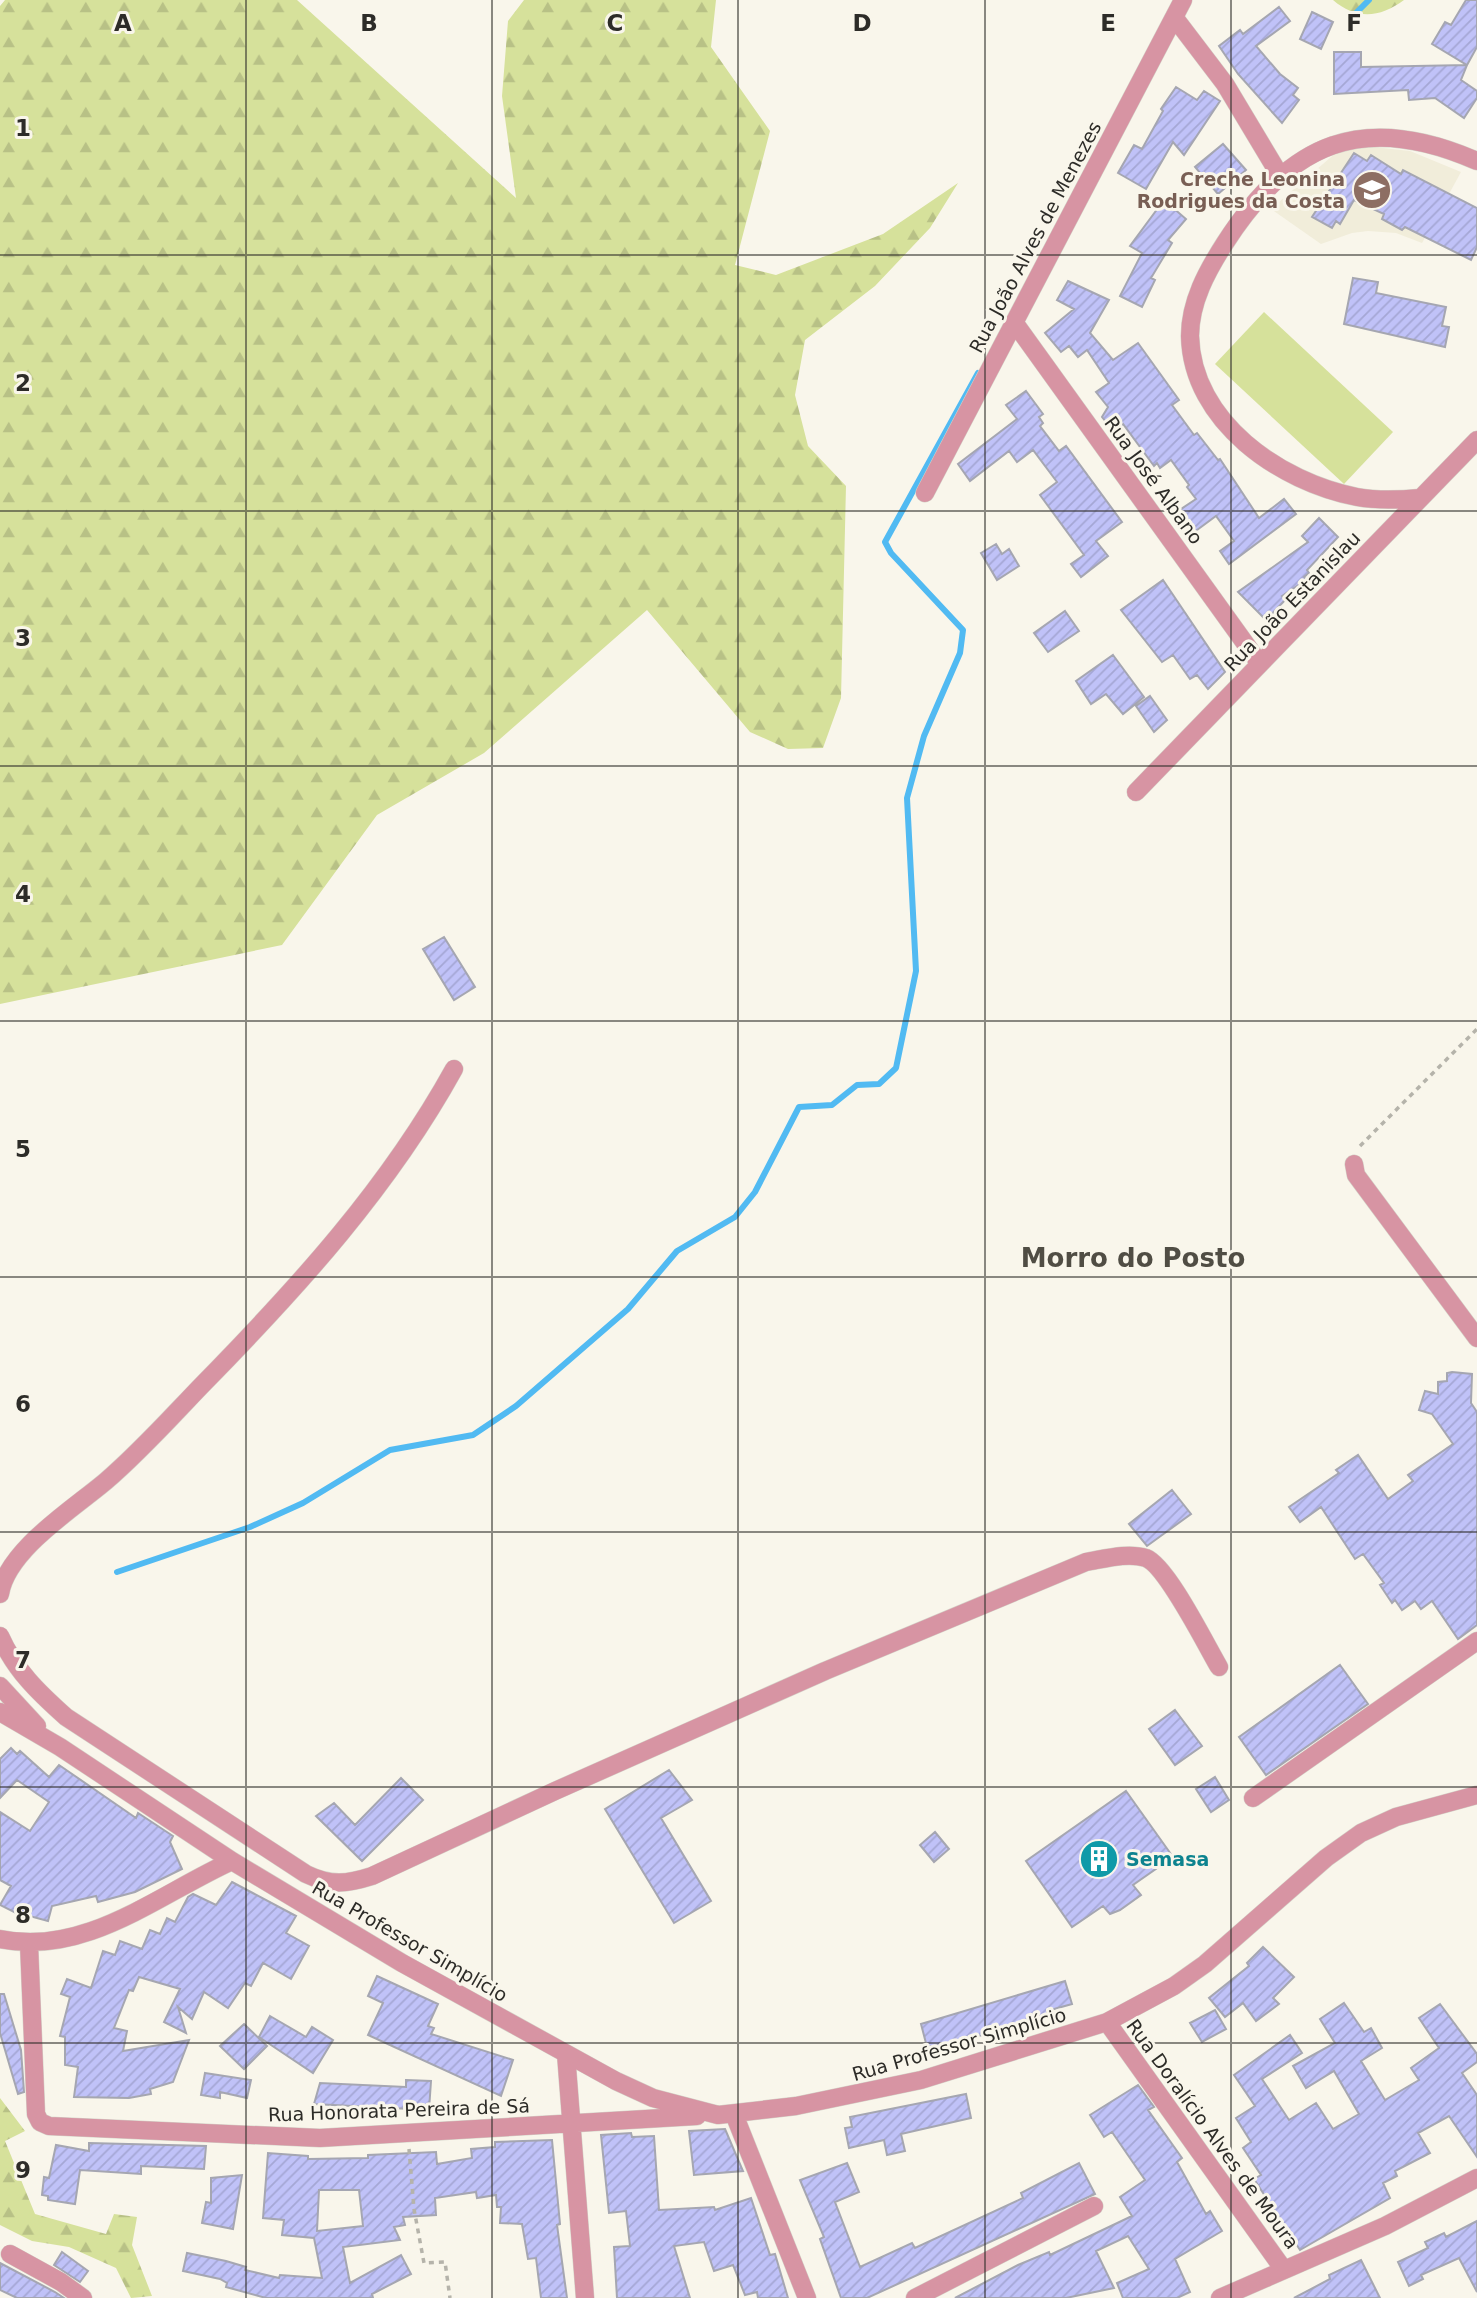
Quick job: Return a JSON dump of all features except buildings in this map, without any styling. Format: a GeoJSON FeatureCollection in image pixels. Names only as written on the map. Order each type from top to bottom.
{"type":"FeatureCollection","features":[{"type":"Feature","properties":{"kind":"street","name":"Rua João Alves de Menezes"},"geometry":{"type":"LineString","coordinates":[[925,494],[1183,0]]}},
{"type":"Feature","properties":{"kind":"street"},"geometry":{"type":"LineString","coordinates":[[1174,17],[1225,84],[1279,174]]}},
{"type":"Feature","properties":{"kind":"street"},"geometry":{"type":"LineString","coordinates":[[1420,498],[1360,498],[1304,481],[1274,464],[1240,438],[1213,409],[1199,384],[1190,333],[1195,302],[1204,279],[1240,220],[1279,174],[1305,155],[1333,143],[1359,139],[1418,142],[1477,160]]}},
{"type":"Feature","properties":{"kind":"street","name":"Rua José Albano"},"geometry":{"type":"LineString","coordinates":[[1014,322],[1260,664]]}},
{"type":"Feature","properties":{"kind":"street","name":"Rua João Estanislau"},"geometry":{"type":"LineString","coordinates":[[1136,792],[1477,440]]}},
{"type":"Feature","properties":{"kind":"street"},"geometry":{"type":"LineString","coordinates":[[0,1594],[2,1581],[14,1559],[113,1475],[314,1267],[398,1161],[454,1069]]}},
{"type":"Feature","properties":{"kind":"street"},"geometry":{"type":"LineString","coordinates":[[1354,1164],[1356,1175],[1477,1338]]}},
{"type":"Feature","properties":{"kind":"street"},"geometry":{"type":"LineString","coordinates":[[0,1636],[13,1663],[33,1687],[66,1717],[306,1874],[325,1883],[337,1884],[348,1884],[372,1876],[530,1802],[825,1671],[1086,1562],[1125,1556],[1147,1559],[1167,1578],[1219,1667]]}},
{"type":"Feature","properties":{"kind":"street"},"geometry":{"type":"LineString","coordinates":[[1253,1798],[1477,1641]]}},
{"type":"Feature","properties":{"kind":"street","name":"Rua Professor Simplício"},"geometry":{"type":"LineString","coordinates":[[0,1686],[24,1714],[60,1747]]}},
{"type":"Feature","properties":{"kind":"street","name":"Rua Professor Simplício"},"geometry":{"type":"LineString","coordinates":[[0,1712],[60,1747],[232,1861],[334,1924],[566,2054],[653,2098],[726,2115],[853,2096],[921,2080],[1107,2022],[1174,1986],[1205,1964],[1326,1858],[1361,1833],[1396,1817],[1477,1795]]}},
{"type":"Feature","properties":{"kind":"street"},"geometry":{"type":"LineString","coordinates":[[0,1939],[29,1944],[59,1940],[110,1924],[232,1861]]}},
{"type":"Feature","properties":{"kind":"street","name":"Rua Honorata Pereira de Sá"},"geometry":{"type":"LineString","coordinates":[[29,1944],[36,2114],[40,2122],[49,2126],[288,2138],[726,2115]]}},
{"type":"Feature","properties":{"kind":"street","name":"Rua Doralício Alves de Moura"},"geometry":{"type":"LineString","coordinates":[[1107,2022],[1284,2270]]}},
{"type":"Feature","properties":{"kind":"street"},"geometry":{"type":"LineString","coordinates":[[566,2054],[585,2298]]}},
{"type":"Feature","properties":{"kind":"street"},"geometry":{"type":"LineString","coordinates":[[726,2115],[807,2298]]}},
{"type":"Feature","properties":{"kind":"street"},"geometry":{"type":"LineString","coordinates":[[1220,2298],[1394,2222],[1477,2178]]}},
{"type":"Feature","properties":{"kind":"street"},"geometry":{"type":"LineString","coordinates":[[915,2298],[1094,2206]]}},
{"type":"Feature","properties":{"kind":"street"},"geometry":{"type":"LineString","coordinates":[[10,2255],[61,2282],[83,2298]]}},
{"type":"Feature","properties":{"kind":"path"},"geometry":{"type":"LineString","coordinates":[[1354,1164],[1355,1152],[1477,1029]]}},
{"type":"Feature","properties":{"kind":"path"},"geometry":{"type":"LineString","coordinates":[[408,2133],[414,2209],[424,2263],[445,2262],[450,2298]]}},
{"type":"Feature","properties":{"kind":"shaded area","name":"Creche Leonina Rodrigues da Costa"},"geometry":{"type":"Polygon","coordinates":[[[1374,147],[1410,151],[1461,172],[1422,243],[1396,233],[1368,231],[1352,233],[1321,244],[1271,209],[1338,151],[1374,147]]]}},
{"type":"Feature","properties":{"kind":"green space"},"geometry":{"type":"Polygon","coordinates":[[[5,0],[297,0],[516,198],[502,96],[508,21],[524,0],[716,0],[711,47],[770,131],[735,265],[776,275],[883,234],[958,183],[930,228],[875,286],[805,340],[795,395],[808,446],[846,486],[841,698],[823,748],[788,749],[750,732],[647,610],[484,753],[377,815],[282,945],[0,1004],[0,6],[5,0]]]}},
{"type":"Feature","properties":{"kind":"green space"},"geometry":{"type":"Polygon","coordinates":[[[1333,0],[1404,0],[1377,13],[1359,14],[1333,0]]]}},
{"type":"Feature","properties":{"kind":"green space"},"geometry":{"type":"Polygon","coordinates":[[[1264,312],[1393,432],[1344,484],[1215,364],[1264,312]]]}},
{"type":"Feature","properties":{"kind":"green space"},"geometry":{"type":"Polygon","coordinates":[[[0,2098],[25,2131],[5,2141],[35,2214],[106,2234],[114,2214],[137,2217],[132,2245],[152,2296],[131,2298],[116,2268],[69,2247],[32,2241],[0,2225],[0,2098]]]}},
{"type":"Feature","properties":{"kind":"waterway"},"geometry":{"type":"LineString","coordinates":[[1351,18],[1369,0]]}},
{"type":"Feature","properties":{"kind":"waterway"},"geometry":{"type":"LineString","coordinates":[[117,1572],[250,1527],[303,1503],[390,1450],[473,1435],[516,1406],[628,1309],[677,1251],[735,1217],[755,1192],[799,1107],[832,1105],[857,1085],[879,1084],[896,1068],[916,971],[907,798],[924,736],[960,653],[963,630],[891,553],[885,542],[978,373]]}},
{"type":"Feature","properties":{"kind":"place","name":"Creche Leonina Rodrigues da Costa"},"geometry":{"type":"Point","coordinates":[1372,190]}},
{"type":"Feature","properties":{"kind":"place","name":"Semasa"},"geometry":{"type":"Point","coordinates":[1099,1859]}},
{"type":"Feature","properties":{"kind":"district","name":"Morro do Posto"},"geometry":{"type":"Point","coordinates":[1133,1258]}}]}
